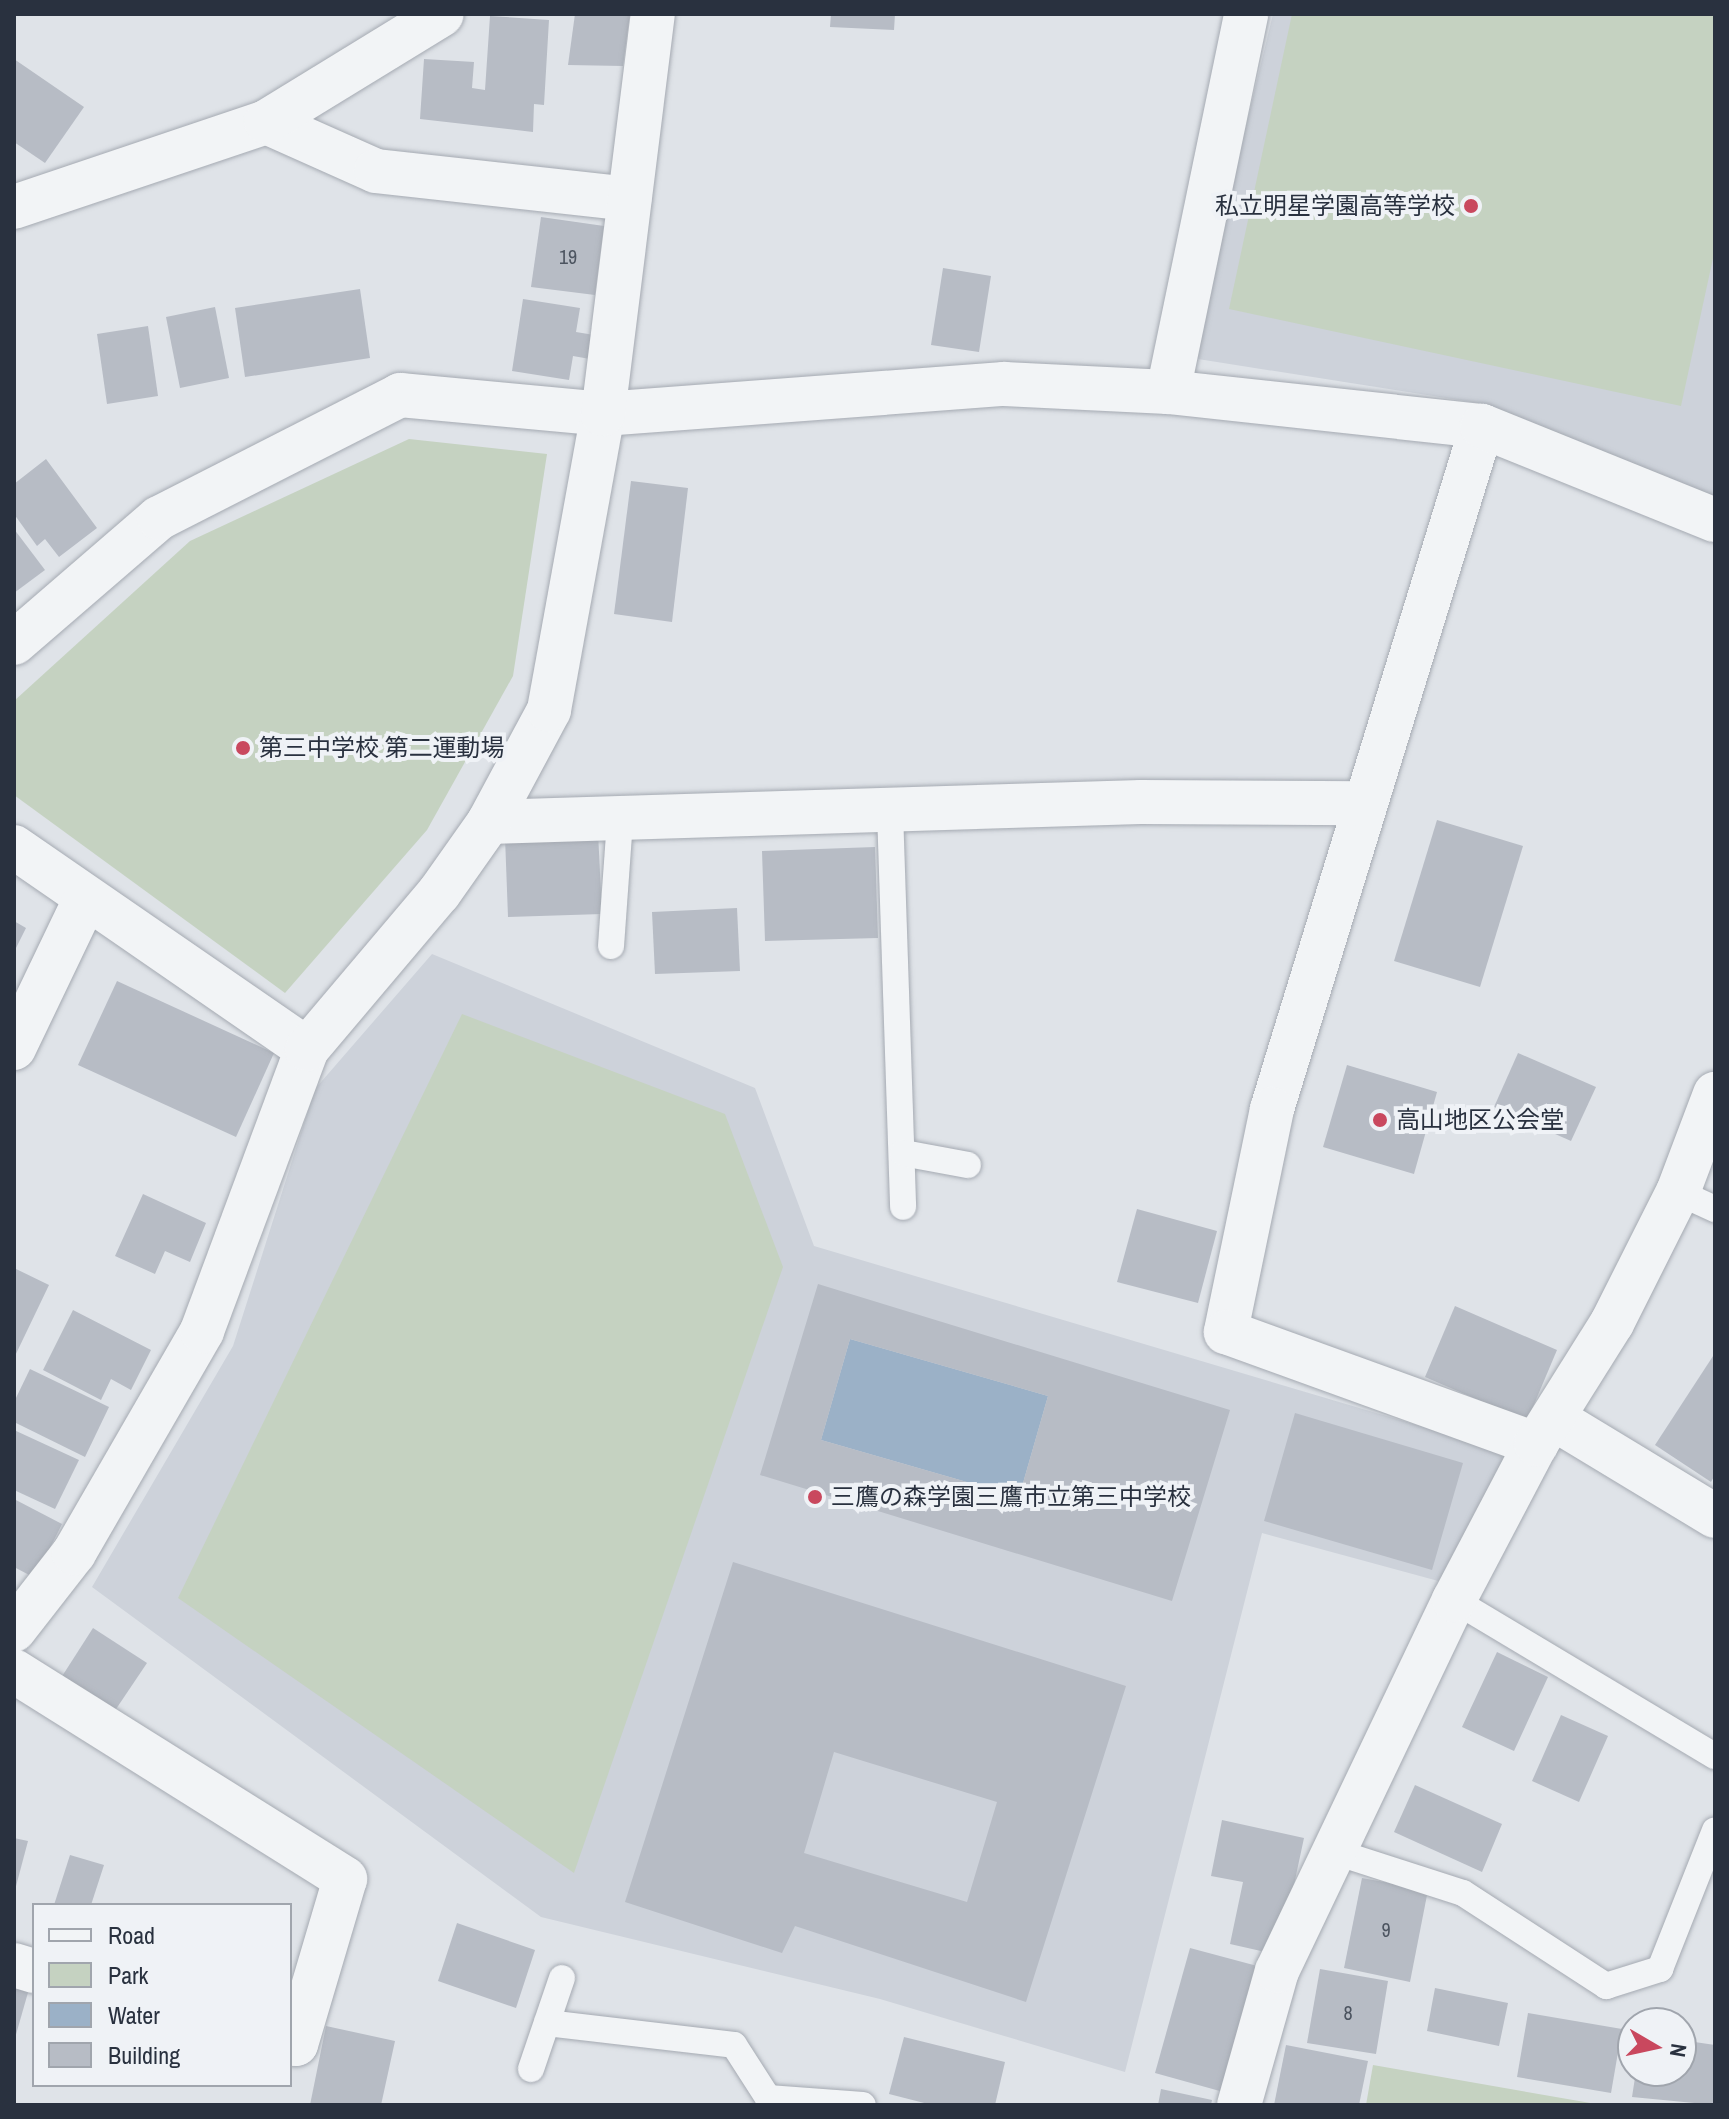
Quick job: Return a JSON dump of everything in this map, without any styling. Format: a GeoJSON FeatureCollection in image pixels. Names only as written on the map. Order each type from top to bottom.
{"type":"FeatureCollection","features":[{"type":"Feature","properties":{"kind":"street"},"geometry":{"type":"LineString","coordinates":[[14,207],[266,122],[442,14]]}},
{"type":"Feature","properties":{"kind":"street"},"geometry":{"type":"LineString","coordinates":[[14,1630],[74,1553],[202,1331],[307,1049],[489,822],[549,710],[603,414],[653,14]]}},
{"type":"Feature","properties":{"kind":"street"},"geometry":{"type":"LineString","coordinates":[[1168,392],[1246,14]]}},
{"type":"Feature","properties":{"kind":"street"},"geometry":{"type":"LineString","coordinates":[[266,122],[376,171],[629,199]]}},
{"type":"Feature","properties":{"kind":"street"},"geometry":{"type":"LineString","coordinates":[[14,643],[159,518],[400,395],[603,414],[1004,384],[1168,392],[1482,426],[1715,520]]}},
{"type":"Feature","properties":{"kind":"street"},"geometry":{"type":"LineString","coordinates":[[1482,426],[1363,803],[1272,1109],[1226,1332],[1544,1431],[1715,1516]]}},
{"type":"Feature","properties":{"kind":"street"},"geometry":{"type":"LineString","coordinates":[[489,822],[1363,803]]}},
{"type":"Feature","properties":{"kind":"street"},"geometry":{"type":"LineString","coordinates":[[14,847],[85,900],[307,1049]]}},
{"type":"Feature","properties":{"kind":"street"},"geometry":{"type":"LineString","coordinates":[[14,1048],[85,900]]}},
{"type":"Feature","properties":{"kind":"street"},"geometry":{"type":"LineString","coordinates":[[1239,2105],[1277,1971],[1454,1600],[1544,1431],[1612,1323],[1696,1201],[1715,1094]]}},
{"type":"Feature","properties":{"kind":"street"},"geometry":{"type":"LineString","coordinates":[[14,1671],[345,1879],[296,2044],[292,2043]]}},
{"type":"Feature","properties":{"kind":"lane"},"geometry":{"type":"LineString","coordinates":[[890,811],[903,1207]]}},
{"type":"Feature","properties":{"kind":"lane"},"geometry":{"type":"LineString","coordinates":[[611,946],[620,821]]}},
{"type":"Feature","properties":{"kind":"lane"},"geometry":{"type":"LineString","coordinates":[[903,1153],[968,1165]]}},
{"type":"Feature","properties":{"kind":"lane"},"geometry":{"type":"LineString","coordinates":[[1454,1600],[1715,1756]]}},
{"type":"Feature","properties":{"kind":"lane"},"geometry":{"type":"LineString","coordinates":[[1336,1852],[1463,1893],[1606,1986],[1660,1969],[1715,1830]]}},
{"type":"Feature","properties":{"kind":"lane"},"geometry":{"type":"LineString","coordinates":[[531,2069],[562,1978]]}},
{"type":"Feature","properties":{"kind":"lane"},"geometry":{"type":"LineString","coordinates":[[547,2023],[734,2045],[768,2098],[863,2105]]}},
{"type":"Feature","properties":{"kind":"shaded area","name":"私立明星学園高等学校"},"geometry":{"type":"Polygon","coordinates":[[[1273,14],[1715,14],[1715,501],[1484,404],[1198,359],[1206,291],[1273,14]]]}},
{"type":"Feature","properties":{"kind":"shaded area","name":"三鷹の森学園三鷹市立第三中学校"},"geometry":{"type":"Polygon","coordinates":[[[432,954],[755,1088],[814,1246],[1501,1450],[1503,1462],[1442,1582],[1262,1533],[1125,2072],[880,1999],[541,1917],[92,1587],[233,1346],[315,1089],[432,954]]]}},
{"type":"Feature","properties":{"kind":"green space","name":"私立明星学園高等学校"},"geometry":{"type":"Polygon","coordinates":[[[1292,14],[1715,14],[1715,249],[1681,406],[1229,309],[1292,14]]]}},
{"type":"Feature","properties":{"kind":"green space","name":"第三中学校 第二運動場"},"geometry":{"type":"Polygon","coordinates":[[[409,439],[547,454],[513,676],[427,830],[285,993],[14,795],[14,701],[190,541],[409,439]]]}},
{"type":"Feature","properties":{"kind":"green space"},"geometry":{"type":"Polygon","coordinates":[[[462,1014],[725,1114],[783,1267],[574,1873],[178,1598],[462,1014]]]}},
{"type":"Feature","properties":{"kind":"green space"},"geometry":{"type":"Polygon","coordinates":[[[1373,2065],[1602,2105],[1366,2105],[1373,2065]]]}},
{"type":"Feature","properties":{"kind":"water"},"geometry":{"type":"Polygon","coordinates":[[[850,1339],[1048,1396],[1019,1497],[821,1440],[850,1339]]]}},
{"type":"Feature","properties":{"kind":"building"},"geometry":{"type":"Polygon","coordinates":[[[575,14],[630,14],[623,66],[568,65],[575,14]]]}},
{"type":"Feature","properties":{"kind":"building"},"geometry":{"type":"Polygon","coordinates":[[[831,14],[895,14],[894,30],[830,27],[831,14]]]}},
{"type":"Feature","properties":{"kind":"building"},"geometry":{"type":"Polygon","coordinates":[[[490,16],[549,20],[544,105],[534,104],[533,132],[420,119],[424,59],[474,62],[472,88],[485,90],[490,16]]]}},
{"type":"Feature","properties":{"kind":"building"},"geometry":{"type":"Polygon","coordinates":[[[14,59],[84,107],[45,163],[14,142],[14,59]]]}},
{"type":"Feature","properties":{"kind":"building"},"geometry":{"type":"Polygon","coordinates":[[[541,217],[604,226],[595,295],[531,287],[541,217]]]}},
{"type":"Feature","properties":{"kind":"building"},"geometry":{"type":"Polygon","coordinates":[[[943,268],[991,276],[979,352],[931,345],[943,268]]]}},
{"type":"Feature","properties":{"kind":"building"},"geometry":{"type":"Polygon","coordinates":[[[360,289],[370,358],[245,377],[235,308],[360,289]]]}},
{"type":"Feature","properties":{"kind":"building"},"geometry":{"type":"Polygon","coordinates":[[[523,299],[580,308],[576,332],[594,335],[590,359],[573,356],[569,380],[512,371],[523,299]]]}},
{"type":"Feature","properties":{"kind":"building"},"geometry":{"type":"Polygon","coordinates":[[[215,307],[229,378],[180,388],[166,317],[215,307]]]}},
{"type":"Feature","properties":{"kind":"building"},"geometry":{"type":"Polygon","coordinates":[[[148,326],[158,396],[107,404],[97,334],[148,326]]]}},
{"type":"Feature","properties":{"kind":"building"},"geometry":{"type":"Polygon","coordinates":[[[46,459],[97,528],[59,557],[45,539],[37,546],[14,514],[14,484],[46,459]]]}},
{"type":"Feature","properties":{"kind":"building"},"geometry":{"type":"Polygon","coordinates":[[[631,481],[688,488],[672,622],[614,614],[631,481]]]}},
{"type":"Feature","properties":{"kind":"building"},"geometry":{"type":"Polygon","coordinates":[[[14,529],[45,570],[14,593],[14,529]]]}},
{"type":"Feature","properties":{"kind":"building"},"geometry":{"type":"Polygon","coordinates":[[[1437,820],[1523,846],[1480,987],[1394,961],[1437,820]]]}},
{"type":"Feature","properties":{"kind":"building"},"geometry":{"type":"Polygon","coordinates":[[[598,832],[602,914],[508,917],[505,837],[598,832]]]}},
{"type":"Feature","properties":{"kind":"building"},"geometry":{"type":"Polygon","coordinates":[[[875,847],[878,938],[765,941],[762,851],[875,847]]]}},
{"type":"Feature","properties":{"kind":"building"},"geometry":{"type":"Polygon","coordinates":[[[737,908],[740,971],[655,974],[652,912],[737,908]]]}},
{"type":"Feature","properties":{"kind":"building"},"geometry":{"type":"Polygon","coordinates":[[[14,921],[26,928],[14,952],[14,921]]]}},
{"type":"Feature","properties":{"kind":"building"},"geometry":{"type":"Polygon","coordinates":[[[117,981],[274,1053],[236,1137],[78,1065],[117,981]]]}},
{"type":"Feature","properties":{"kind":"building"},"geometry":{"type":"Polygon","coordinates":[[[1518,1053],[1596,1087],[1571,1141],[1494,1107],[1518,1053]]]}},
{"type":"Feature","properties":{"kind":"building","name":"高山地区公会堂"},"geometry":{"type":"Polygon","coordinates":[[[1347,1065],[1437,1092],[1414,1174],[1323,1147],[1347,1065]]]}},
{"type":"Feature","properties":{"kind":"building"},"geometry":{"type":"Polygon","coordinates":[[[143,1194],[206,1223],[190,1262],[165,1251],[155,1274],[115,1256],[143,1194]]]}},
{"type":"Feature","properties":{"kind":"building"},"geometry":{"type":"Polygon","coordinates":[[[1137,1209],[1217,1231],[1198,1303],[1117,1282],[1137,1209]]]}},
{"type":"Feature","properties":{"kind":"building"},"geometry":{"type":"Polygon","coordinates":[[[14,1268],[49,1285],[14,1358],[14,1268]]]}},
{"type":"Feature","properties":{"kind":"building"},"geometry":{"type":"Polygon","coordinates":[[[818,1284],[1230,1410],[1172,1601],[760,1475],[818,1284]],[[850,1339],[821,1440],[1019,1497],[1048,1396],[850,1339]]]}},
{"type":"Feature","properties":{"kind":"building"},"geometry":{"type":"Polygon","coordinates":[[[1455,1306],[1557,1350],[1527,1421],[1425,1377],[1455,1306]]]}},
{"type":"Feature","properties":{"kind":"building"},"geometry":{"type":"Polygon","coordinates":[[[73,1310],[151,1350],[131,1390],[111,1379],[101,1400],[43,1370],[73,1310]]]}},
{"type":"Feature","properties":{"kind":"building"},"geometry":{"type":"Polygon","coordinates":[[[1715,1353],[1715,1475],[1711,1482],[1655,1445],[1715,1353]]]}},
{"type":"Feature","properties":{"kind":"building"},"geometry":{"type":"Polygon","coordinates":[[[30,1369],[109,1407],[85,1457],[14,1422],[14,1402],[30,1369]]]}},
{"type":"Feature","properties":{"kind":"building"},"geometry":{"type":"Polygon","coordinates":[[[1295,1413],[1463,1463],[1432,1570],[1264,1521],[1295,1413]]]}},
{"type":"Feature","properties":{"kind":"building"},"geometry":{"type":"Polygon","coordinates":[[[14,1430],[79,1460],[55,1509],[14,1490],[14,1430]]]}},
{"type":"Feature","properties":{"kind":"building"},"geometry":{"type":"Polygon","coordinates":[[[14,1499],[62,1524],[35,1578],[14,1567],[14,1499]]]}},
{"type":"Feature","properties":{"kind":"building"},"geometry":{"type":"Polygon","coordinates":[[[733,1562],[1126,1686],[1026,2002],[795,1926],[782,1953],[625,1902],[733,1562]],[[834,1752],[804,1853],[967,1902],[997,1802],[834,1752]]]}},
{"type":"Feature","properties":{"kind":"building"},"geometry":{"type":"Polygon","coordinates":[[[93,1628],[147,1663],[112,1715],[59,1681],[93,1628]]]}},
{"type":"Feature","properties":{"kind":"building"},"geometry":{"type":"Polygon","coordinates":[[[1497,1652],[1548,1677],[1514,1751],[1462,1727],[1497,1652]]]}},
{"type":"Feature","properties":{"kind":"building"},"geometry":{"type":"Polygon","coordinates":[[[1561,1715],[1608,1736],[1579,1802],[1532,1781],[1561,1715]]]}},
{"type":"Feature","properties":{"kind":"building"},"geometry":{"type":"Polygon","coordinates":[[[1415,1785],[1502,1824],[1482,1872],[1394,1832],[1415,1785]]]}},
{"type":"Feature","properties":{"kind":"building"},"geometry":{"type":"Polygon","coordinates":[[[1222,1820],[1304,1838],[1279,1955],[1230,1944],[1243,1882],[1211,1876],[1222,1820]]]}},
{"type":"Feature","properties":{"kind":"building"},"geometry":{"type":"Polygon","coordinates":[[[14,1838],[28,1841],[15,1890],[14,1890],[14,1838]]]}},
{"type":"Feature","properties":{"kind":"building"},"geometry":{"type":"Polygon","coordinates":[[[70,1855],[104,1865],[92,1903],[55,1903],[70,1855]]]}},
{"type":"Feature","properties":{"kind":"building"},"geometry":{"type":"Polygon","coordinates":[[[1362,1878],[1428,1890],[1410,1982],[1344,1968],[1362,1878]]]}},
{"type":"Feature","properties":{"kind":"building"},"geometry":{"type":"Polygon","coordinates":[[[457,1923],[535,1950],[516,2008],[438,1981],[457,1923]]]}},
{"type":"Feature","properties":{"kind":"building"},"geometry":{"type":"Polygon","coordinates":[[[1190,1948],[1261,1967],[1227,2093],[1155,2073],[1190,1948]]]}},
{"type":"Feature","properties":{"kind":"building"},"geometry":{"type":"Polygon","coordinates":[[[1320,1969],[1388,1981],[1376,2054],[1307,2043],[1320,1969]]]}},
{"type":"Feature","properties":{"kind":"building"},"geometry":{"type":"Polygon","coordinates":[[[14,1970],[32,1975],[32,1978],[14,2038],[14,1970]]]}},
{"type":"Feature","properties":{"kind":"building"},"geometry":{"type":"Polygon","coordinates":[[[1435,1988],[1508,2003],[1499,2046],[1427,2031],[1435,1988]]]}},
{"type":"Feature","properties":{"kind":"building"},"geometry":{"type":"Polygon","coordinates":[[[1528,2013],[1617,2028],[1617,2058],[1611,2093],[1517,2077],[1528,2013]]]}},
{"type":"Feature","properties":{"kind":"building"},"geometry":{"type":"Polygon","coordinates":[[[326,2026],[395,2041],[381,2105],[310,2105],[326,2026]]]}},
{"type":"Feature","properties":{"kind":"building"},"geometry":{"type":"Polygon","coordinates":[[[904,2037],[1005,2062],[995,2105],[932,2105],[889,2094],[904,2037]]]}},
{"type":"Feature","properties":{"kind":"building"},"geometry":{"type":"Polygon","coordinates":[[[1697,2042],[1715,2045],[1715,2105],[1632,2097],[1634,2087],[1697,2087],[1697,2042]]]}},
{"type":"Feature","properties":{"kind":"building"},"geometry":{"type":"Polygon","coordinates":[[[1286,2045],[1368,2061],[1359,2105],[1274,2105],[1286,2045]]]}},
{"type":"Feature","properties":{"kind":"building"},"geometry":{"type":"Polygon","coordinates":[[[1161,2089],[1212,2100],[1211,2105],[1158,2105],[1161,2089]]]}},
{"type":"Feature","properties":{"kind":"place","name":"私立明星学園高等学校"},"geometry":{"type":"Point","coordinates":[1471,206]}},
{"type":"Feature","properties":{"kind":"place","name":"第三中学校 第二運動場"},"geometry":{"type":"Point","coordinates":[243,748]}},
{"type":"Feature","properties":{"kind":"place","name":"高山地区公会堂"},"geometry":{"type":"Point","coordinates":[1380,1120]}},
{"type":"Feature","properties":{"kind":"place","name":"三鷹の森学園三鷹市立第三中学校"},"geometry":{"type":"Point","coordinates":[815,1497]}}]}
